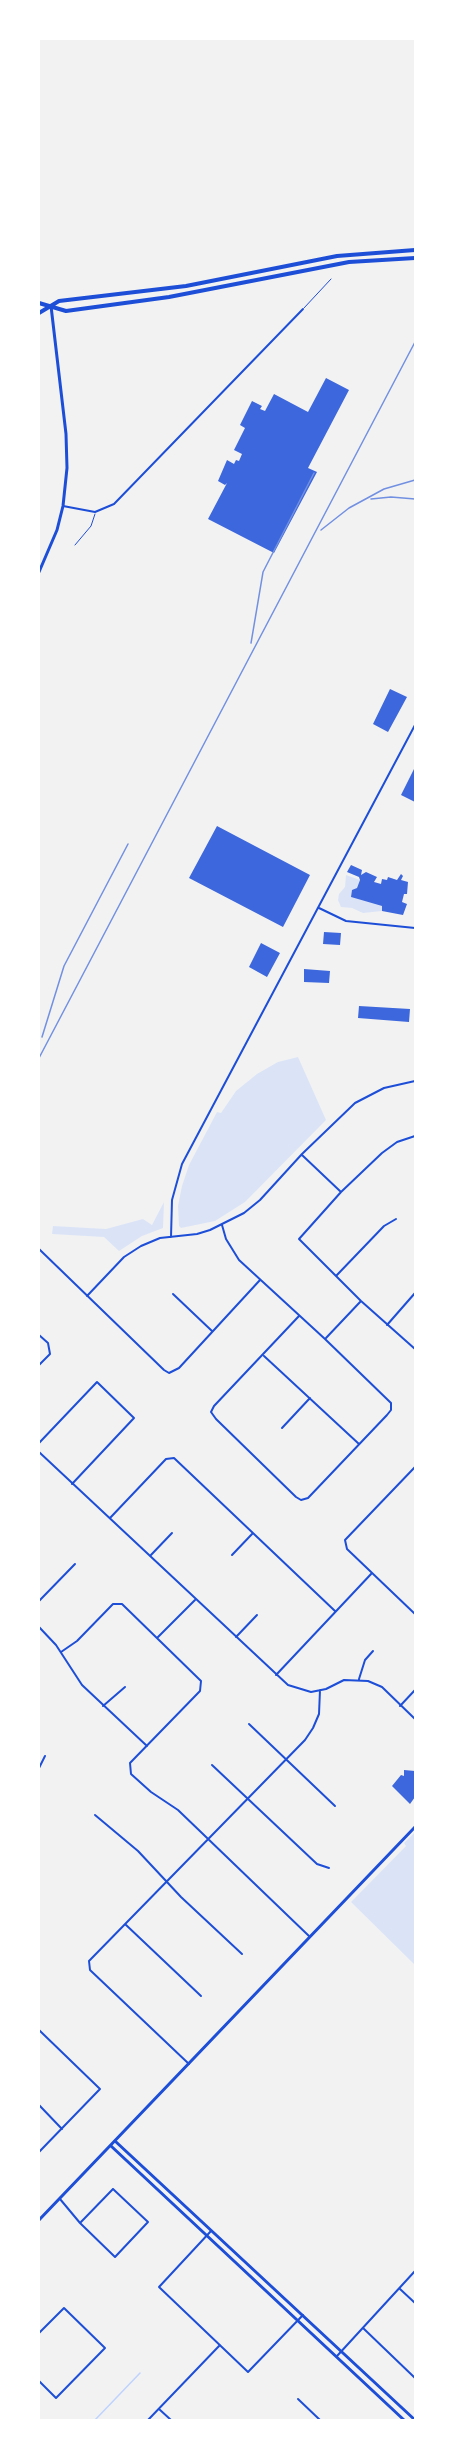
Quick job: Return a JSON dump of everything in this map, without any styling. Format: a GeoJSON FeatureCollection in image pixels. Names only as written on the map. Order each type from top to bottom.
{"type":"FeatureCollection","features":[{"type":"Feature","properties":{"kind":"main road"},"geometry":{"type":"LineString","coordinates":[[39,313],[43,313],[59,301],[186,286],[337,256],[415,250]]}},
{"type":"Feature","properties":{"kind":"main road"},"geometry":{"type":"LineString","coordinates":[[39,303],[66,312],[169,297],[349,262],[415,258]]}},
{"type":"Feature","properties":{"kind":"main road"},"geometry":{"type":"LineString","coordinates":[[39,572],[57,530],[63,506],[67,468],[66,434],[51,306]]}},
{"type":"Feature","properties":{"kind":"main road"},"geometry":{"type":"LineString","coordinates":[[39,2220],[415,1827]]}},
{"type":"Feature","properties":{"kind":"main road"},"geometry":{"type":"LineString","coordinates":[[115,2141],[415,2420]]}},
{"type":"Feature","properties":{"kind":"main road"},"geometry":{"type":"LineString","coordinates":[[111,2146],[404,2420]]}},
{"type":"Feature","properties":{"kind":"street"},"geometry":{"type":"LineString","coordinates":[[63,506],[95,512],[114,504],[125,495],[303,309]]}},
{"type":"Feature","properties":{"kind":"street"},"geometry":{"type":"LineString","coordinates":[[171,1237],[172,1200],[182,1164],[415,725]]}},
{"type":"Feature","properties":{"kind":"street"},"geometry":{"type":"LineString","coordinates":[[319,908],[346,921],[415,928]]}},
{"type":"Feature","properties":{"kind":"street"},"geometry":{"type":"LineString","coordinates":[[87,1296],[132,1251],[150,1241],[196,1234],[222,1226],[260,1200],[302,1154],[355,1103],[384,1088],[415,1080]]}},
{"type":"Feature","properties":{"kind":"street"},"geometry":{"type":"LineString","coordinates":[[415,1136],[402,1140],[387,1149],[341,1192],[299,1239],[361,1301],[415,1350]]}},
{"type":"Feature","properties":{"kind":"street"},"geometry":{"type":"LineString","coordinates":[[302,1154],[341,1192]]}},
{"type":"Feature","properties":{"kind":"street"},"geometry":{"type":"LineString","coordinates":[[336,1276],[381,1230],[396,1219]]}},
{"type":"Feature","properties":{"kind":"street"},"geometry":{"type":"LineString","coordinates":[[222,1226],[234,1254],[391,1403],[390,1413],[308,1498],[301,1500],[211,1412],[214,1406],[299,1316]]}},
{"type":"Feature","properties":{"kind":"street"},"geometry":{"type":"LineString","coordinates":[[39,1249],[169,1373],[179,1368],[260,1280]]}},
{"type":"Feature","properties":{"kind":"street"},"geometry":{"type":"LineString","coordinates":[[387,1325],[415,1293]]}},
{"type":"Feature","properties":{"kind":"street"},"geometry":{"type":"LineString","coordinates":[[173,1294],[212,1332]]}},
{"type":"Feature","properties":{"kind":"street"},"geometry":{"type":"LineString","coordinates":[[325,1339],[361,1301]]}},
{"type":"Feature","properties":{"kind":"street"},"geometry":{"type":"LineString","coordinates":[[39,1335],[48,1343],[50,1354],[39,1365]]}},
{"type":"Feature","properties":{"kind":"street"},"geometry":{"type":"LineString","coordinates":[[264,1355],[359,1444]]}},
{"type":"Feature","properties":{"kind":"street"},"geometry":{"type":"LineString","coordinates":[[39,1443],[97,1382],[134,1418],[72,1484]]}},
{"type":"Feature","properties":{"kind":"street"},"geometry":{"type":"LineString","coordinates":[[282,1428],[310,1398]]}},
{"type":"Feature","properties":{"kind":"street"},"geometry":{"type":"LineString","coordinates":[[39,1452],[195,1600],[292,1688],[307,1692],[320,1690],[344,1680],[359,1679],[382,1687],[415,1719]]}},
{"type":"Feature","properties":{"kind":"street"},"geometry":{"type":"LineString","coordinates":[[109,1519],[166,1458],[174,1458],[335,1611]]}},
{"type":"Feature","properties":{"kind":"street"},"geometry":{"type":"LineString","coordinates":[[415,1467],[345,1540],[347,1549],[415,1614]]}},
{"type":"Feature","properties":{"kind":"street"},"geometry":{"type":"LineString","coordinates":[[150,1557],[172,1533]]}},
{"type":"Feature","properties":{"kind":"street"},"geometry":{"type":"LineString","coordinates":[[232,1555],[253,1533]]}},
{"type":"Feature","properties":{"kind":"street"},"geometry":{"type":"LineString","coordinates":[[39,1601],[75,1564]]}},
{"type":"Feature","properties":{"kind":"street"},"geometry":{"type":"LineString","coordinates":[[276,1675],[372,1573]]}},
{"type":"Feature","properties":{"kind":"street"},"geometry":{"type":"LineString","coordinates":[[157,1638],[195,1600]]}},
{"type":"Feature","properties":{"kind":"street"},"geometry":{"type":"LineString","coordinates":[[61,1652],[78,1641],[113,1604],[122,1604],[201,1681],[200,1691],[130,1763],[131,1774],[156,1796],[178,1810],[310,1937]]}},
{"type":"Feature","properties":{"kind":"street"},"geometry":{"type":"LineString","coordinates":[[236,1637],[257,1615]]}},
{"type":"Feature","properties":{"kind":"street"},"geometry":{"type":"LineString","coordinates":[[39,1627],[61,1652],[75,1676],[147,1746]]}},
{"type":"Feature","properties":{"kind":"street"},"geometry":{"type":"LineString","coordinates":[[359,1679],[365,1660],[373,1651]]}},
{"type":"Feature","properties":{"kind":"street"},"geometry":{"type":"LineString","coordinates":[[104,1706],[125,1687]]}},
{"type":"Feature","properties":{"kind":"street"},"geometry":{"type":"LineString","coordinates":[[189,2064],[90,1970],[89,1961],[286,1760],[313,1728],[319,1714],[320,1690]]}},
{"type":"Feature","properties":{"kind":"street"},"geometry":{"type":"LineString","coordinates":[[400,1706],[415,1690]]}},
{"type":"Feature","properties":{"kind":"street"},"geometry":{"type":"LineString","coordinates":[[249,1724],[335,1806]]}},
{"type":"Feature","properties":{"kind":"street"},"geometry":{"type":"LineString","coordinates":[[39,1767],[45,1756]]}},
{"type":"Feature","properties":{"kind":"street"},"geometry":{"type":"LineString","coordinates":[[212,1765],[317,1864],[329,1868]]}},
{"type":"Feature","properties":{"kind":"street"},"geometry":{"type":"LineString","coordinates":[[95,1815],[167,1880],[181,1897],[242,1954]]}},
{"type":"Feature","properties":{"kind":"street"},"geometry":{"type":"LineString","coordinates":[[125,1924],[201,1995]]}},
{"type":"Feature","properties":{"kind":"street"},"geometry":{"type":"LineString","coordinates":[[39,2030],[100,2089],[39,2152]]}},
{"type":"Feature","properties":{"kind":"street"},"geometry":{"type":"LineString","coordinates":[[39,2105],[62,2129]]}},
{"type":"Feature","properties":{"kind":"street"},"geometry":{"type":"LineString","coordinates":[[60,2199],[80,2223],[115,2257],[148,2222],[113,2189],[80,2223]]}},
{"type":"Feature","properties":{"kind":"street"},"geometry":{"type":"LineString","coordinates":[[211,2231],[159,2287],[248,2372],[303,2315]]}},
{"type":"Feature","properties":{"kind":"street"},"geometry":{"type":"LineString","coordinates":[[337,2356],[415,2271]]}},
{"type":"Feature","properties":{"kind":"street"},"geometry":{"type":"LineString","coordinates":[[399,2288],[415,2303]]}},
{"type":"Feature","properties":{"kind":"street"},"geometry":{"type":"LineString","coordinates":[[39,2333],[64,2308],[105,2348],[56,2398],[39,2381]]}},
{"type":"Feature","properties":{"kind":"street"},"geometry":{"type":"LineString","coordinates":[[362,2327],[415,2378]]}},
{"type":"Feature","properties":{"kind":"street"},"geometry":{"type":"LineString","coordinates":[[148,2420],[220,2345]]}},
{"type":"Feature","properties":{"kind":"street"},"geometry":{"type":"LineString","coordinates":[[298,2399],[320,2420]]}},
{"type":"Feature","properties":{"kind":"street"},"geometry":{"type":"LineString","coordinates":[[159,2409],[171,2420]]}},
{"type":"Feature","properties":{"kind":"lane"},"geometry":{"type":"LineString","coordinates":[[303,309],[331,279]]}},
{"type":"Feature","properties":{"kind":"lane"},"geometry":{"type":"LineString","coordinates":[[75,545],[91,526],[95,512]]}},
{"type":"Feature","properties":{"kind":"shaded area"},"geometry":{"type":"Polygon","coordinates":[[[346,875],[360,880],[357,888],[352,891],[351,897],[382,906],[382,911],[363,913],[352,908],[341,907],[338,900],[339,894],[345,887],[346,875]]]}},
{"type":"Feature","properties":{"kind":"shaded area"},"geometry":{"type":"Polygon","coordinates":[[[298,1057],[326,1120],[245,1202],[215,1221],[181,1228],[178,1206],[182,1186],[189,1165],[217,1112],[221,1113],[236,1091],[257,1074],[278,1062],[298,1057]]]}},
{"type":"Feature","properties":{"kind":"shaded area"},"geometry":{"type":"Polygon","coordinates":[[[164,1202],[163,1228],[142,1236],[119,1251],[104,1237],[52,1234],[53,1226],[106,1229],[143,1219],[152,1225],[164,1202]]]}},
{"type":"Feature","properties":{"kind":"shaded area"},"geometry":{"type":"Polygon","coordinates":[[[415,1832],[415,1965],[351,1902],[406,1846],[404,1843],[415,1832]]]}},
{"type":"Feature","properties":{"kind":"building"},"geometry":{"type":"Polygon","coordinates":[[[326,378],[349,390],[308,468],[317,472],[274,553],[208,519],[227,483],[225,485],[218,481],[227,460],[234,464],[236,460],[239,461],[242,454],[234,450],[245,428],[240,425],[252,401],[262,406],[260,409],[265,411],[274,394],[308,412],[326,378]]]}},
{"type":"Feature","properties":{"kind":"building"},"geometry":{"type":"Polygon","coordinates":[[[390,689],[407,697],[388,732],[373,724],[390,689]]]}},
{"type":"Feature","properties":{"kind":"building"},"geometry":{"type":"Polygon","coordinates":[[[415,767],[415,802],[401,795],[415,767]]]}},
{"type":"Feature","properties":{"kind":"building"},"geometry":{"type":"Polygon","coordinates":[[[217,826],[310,875],[283,927],[189,878],[217,826]]]}},
{"type":"Feature","properties":{"kind":"building"},"geometry":{"type":"Polygon","coordinates":[[[351,865],[362,870],[361,875],[366,872],[377,877],[374,882],[381,884],[382,879],[387,880],[388,877],[397,880],[401,874],[403,876],[401,880],[408,882],[407,894],[404,894],[402,902],[407,904],[403,915],[382,911],[382,906],[351,897],[352,890],[357,888],[360,880],[359,877],[347,872],[351,865]]]}},
{"type":"Feature","properties":{"kind":"building"},"geometry":{"type":"Polygon","coordinates":[[[324,932],[341,933],[340,945],[323,944],[324,932]]]}},
{"type":"Feature","properties":{"kind":"building"},"geometry":{"type":"Polygon","coordinates":[[[261,943],[280,953],[267,977],[249,967],[261,943]]]}},
{"type":"Feature","properties":{"kind":"building"},"geometry":{"type":"Polygon","coordinates":[[[304,969],[330,971],[329,983],[304,982],[304,969]]]}},
{"type":"Feature","properties":{"kind":"building"},"geometry":{"type":"Polygon","coordinates":[[[359,1006],[410,1009],[409,1022],[358,1018],[359,1006]]]}},
{"type":"Feature","properties":{"kind":"building"},"geometry":{"type":"Polygon","coordinates":[[[404,1770],[415,1771],[415,1797],[410,1804],[392,1786],[401,1775],[404,1776],[404,1770]]]}},
{"type":"Feature","properties":{"kind":"waterway"},"geometry":{"type":"LineString","coordinates":[[95,2420],[140,2373]]}},
{"type":"Feature","properties":{"kind":"railway"},"geometry":{"type":"LineString","coordinates":[[39,1058],[415,342]]}},
{"type":"Feature","properties":{"kind":"railway"},"geometry":{"type":"LineString","coordinates":[[251,643],[263,572],[314,473]]}},
{"type":"Feature","properties":{"kind":"railway"},"geometry":{"type":"LineString","coordinates":[[321,530],[349,508],[384,489],[415,480]]}},
{"type":"Feature","properties":{"kind":"railway"},"geometry":{"type":"LineString","coordinates":[[371,499],[391,497],[415,499]]}},
{"type":"Feature","properties":{"kind":"railway"},"geometry":{"type":"LineString","coordinates":[[42,1037],[64,966],[128,844]]}}]}
